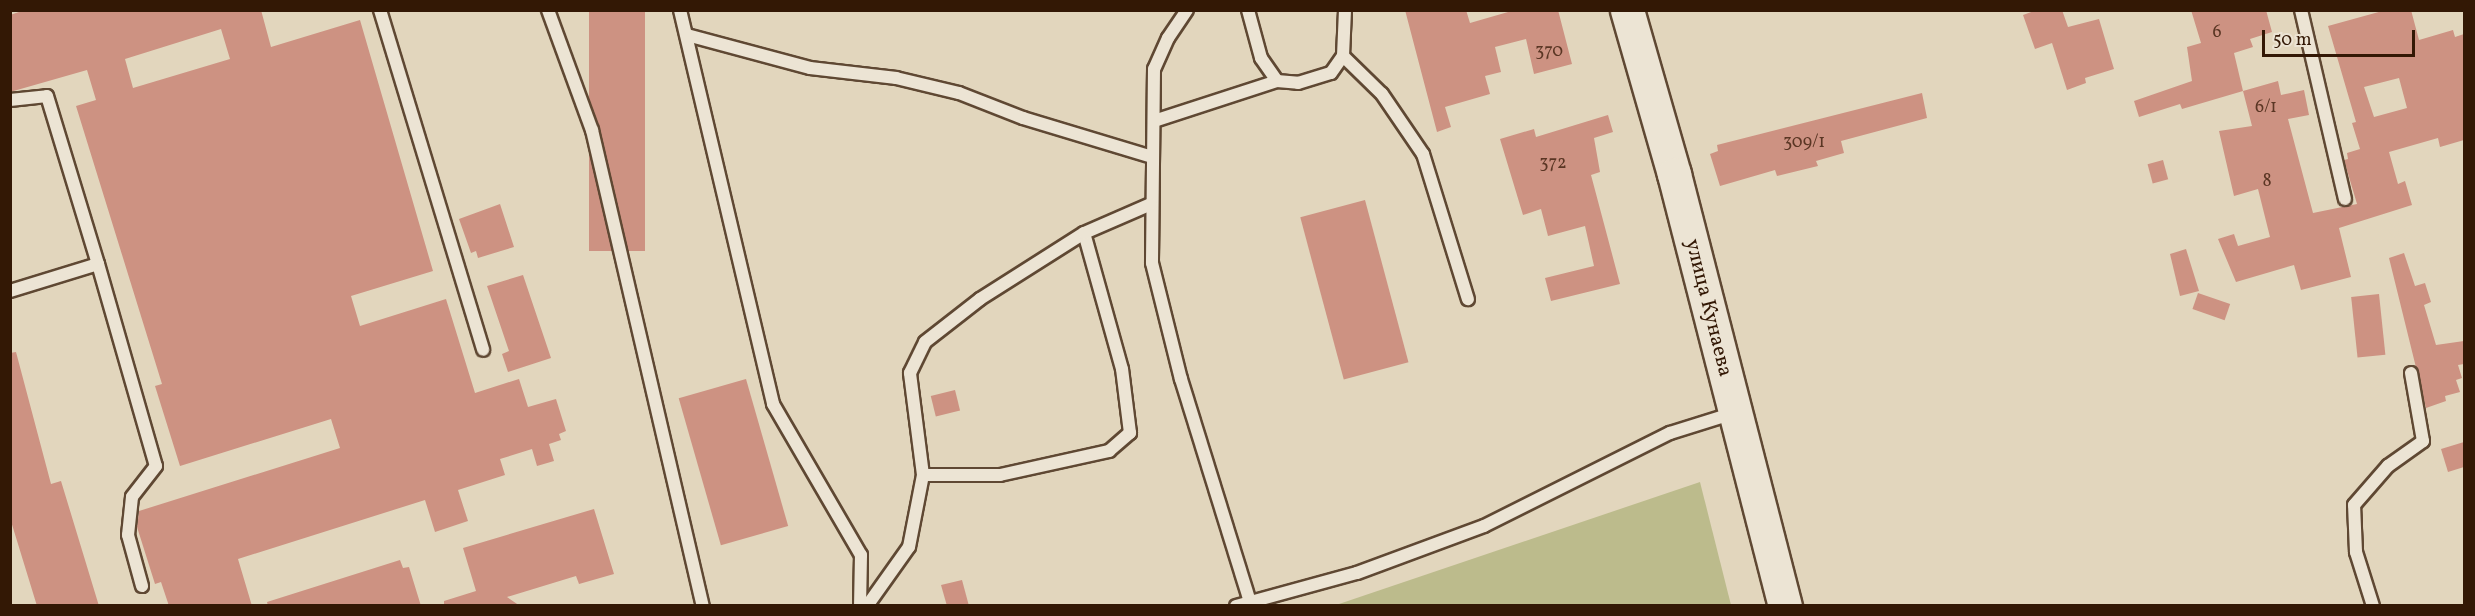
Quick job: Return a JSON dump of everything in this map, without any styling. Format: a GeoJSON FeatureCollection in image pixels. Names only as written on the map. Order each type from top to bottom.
{"type":"FeatureCollection","features":[{"type":"Feature","properties":{"kind":"main road","name":"улица Кунаева"},"geometry":{"type":"LineString","coordinates":[[1627,10],[1674,174],[1785,606]]}},
{"type":"Feature","properties":{"kind":"lane"},"geometry":{"type":"LineString","coordinates":[[380,10],[483,350]]}},
{"type":"Feature","properties":{"kind":"lane"},"geometry":{"type":"LineString","coordinates":[[548,10],[592,130],[703,606]]}},
{"type":"Feature","properties":{"kind":"lane"},"geometry":{"type":"LineString","coordinates":[[680,10],[773,404],[861,555],[860,606]]}},
{"type":"Feature","properties":{"kind":"lane"},"geometry":{"type":"LineString","coordinates":[[1187,10],[1168,38],[1154,69],[1152,263],[1180,379],[1250,602]]}},
{"type":"Feature","properties":{"kind":"lane"},"geometry":{"type":"LineString","coordinates":[[1248,10],[1261,58],[1277,81]]}},
{"type":"Feature","properties":{"kind":"lane"},"geometry":{"type":"LineString","coordinates":[[1154,121],[1277,81],[1298,83],[1331,73],[1344,56],[1345,10]]}},
{"type":"Feature","properties":{"kind":"lane"},"geometry":{"type":"LineString","coordinates":[[2301,10],[2345,199]]}},
{"type":"Feature","properties":{"kind":"lane"},"geometry":{"type":"LineString","coordinates":[[687,35],[810,68],[896,78],[959,93],[1023,118],[1152,157]]}},
{"type":"Feature","properties":{"kind":"lane"},"geometry":{"type":"LineString","coordinates":[[1344,56],[1382,94],[1423,154],[1468,298]]}},
{"type":"Feature","properties":{"kind":"lane"},"geometry":{"type":"LineString","coordinates":[[10,100],[47,96],[156,466],[132,497],[128,536],[142,586]]}},
{"type":"Feature","properties":{"kind":"lane"},"geometry":{"type":"LineString","coordinates":[[867,606],[909,547],[923,476],[910,373],[925,342],[980,299],[1084,233],[1151,204]]}},
{"type":"Feature","properties":{"kind":"lane"},"geometry":{"type":"LineString","coordinates":[[923,476],[1000,475],[1109,451],[1130,433],[1122,369],[1084,233]]}},
{"type":"Feature","properties":{"kind":"lane"},"geometry":{"type":"LineString","coordinates":[[10,291],[98,264]]}},
{"type":"Feature","properties":{"kind":"lane"},"geometry":{"type":"LineString","coordinates":[[2373,606],[2356,552],[2354,505],[2388,466],[2423,441],[2411,373]]}},
{"type":"Feature","properties":{"kind":"lane"},"geometry":{"type":"LineString","coordinates":[[1236,606],[1357,573],[1484,526],[1670,433],[1734,412]]}},
{"type":"Feature","properties":{"kind":"shaded area"},"geometry":{"type":"Polygon","coordinates":[[[1700,482],[1731,605],[1336,605],[1700,482]]]}},
{"type":"Feature","properties":{"kind":"building"},"geometry":{"type":"Polygon","coordinates":[[[25,10],[261,10],[271,47],[360,20],[433,271],[351,296],[360,326],[446,299],[475,393],[519,379],[528,407],[556,399],[566,431],[559,434],[561,440],[549,444],[554,461],[537,466],[532,449],[500,459],[505,475],[458,490],[468,521],[435,532],[425,500],[238,559],[252,606],[169,606],[161,582],[155,584],[137,527],[139,511],[340,448],[331,419],[180,466],[155,386],[162,384],[76,106],[96,100],[87,70],[10,92],[10,15],[25,10]],[[221,29],[125,59],[133,88],[230,59],[221,29]]]}},
{"type":"Feature","properties":{"kind":"building"},"geometry":{"type":"Polygon","coordinates":[[[589,10],[645,10],[645,251],[589,251],[589,10]]]}},
{"type":"Feature","properties":{"kind":"building"},"geometry":{"type":"Polygon","coordinates":[[[1405,10],[1466,10],[1470,23],[1515,10],[1558,10],[1572,64],[1534,74],[1526,39],[1495,47],[1501,72],[1485,76],[1490,94],[1445,107],[1451,127],[1437,132],[1405,10]]]}},
{"type":"Feature","properties":{"kind":"building"},"geometry":{"type":"Polygon","coordinates":[[[2037,10],[2062,10],[2068,27],[2099,19],[2114,69],[2085,78],[2086,83],[2067,90],[2052,43],[2035,49],[2023,15],[2037,10]]]}},
{"type":"Feature","properties":{"kind":"building"},"geometry":{"type":"Polygon","coordinates":[[[2191,10],[2266,10],[2272,32],[2250,39],[2253,47],[2234,53],[2243,91],[2182,109],[2180,104],[2139,117],[2134,101],[2192,81],[2187,47],[2201,43],[2191,10]]]}},
{"type":"Feature","properties":{"kind":"building"},"geometry":{"type":"Polygon","coordinates":[[[2386,10],[2411,10],[2419,40],[2453,30],[2455,37],[2464,34],[2464,140],[2440,147],[2438,138],[2389,152],[2398,184],[2405,181],[2412,205],[2339,228],[2351,277],[2301,290],[2294,265],[2236,282],[2218,239],[2234,234],[2238,246],[2270,237],[2258,189],[2234,196],[2219,131],[2252,126],[2243,91],[2278,81],[2281,95],[2304,90],[2309,115],[2288,119],[2313,213],[2357,204],[2344,160],[2348,159],[2347,153],[2360,149],[2352,123],[2356,122],[2328,26],[2386,10]],[[2399,78],[2364,87],[2374,117],[2407,108],[2399,78]]]}},
{"type":"Feature","properties":{"kind":"building"},"geometry":{"type":"Polygon","coordinates":[[[1922,93],[1927,118],[1841,141],[1844,153],[1816,161],[1818,166],[1777,176],[1775,170],[1720,186],[1710,154],[1718,151],[1717,145],[1922,93]]]}},
{"type":"Feature","properties":{"kind":"building"},"geometry":{"type":"Polygon","coordinates":[[[1608,115],[1613,132],[1594,138],[1600,172],[1591,175],[1620,284],[1551,301],[1545,278],[1594,266],[1585,226],[1548,236],[1541,209],[1523,215],[1500,139],[1534,129],[1536,137],[1608,115]]]}},
{"type":"Feature","properties":{"kind":"building"},"geometry":{"type":"Polygon","coordinates":[[[2163,160],[2168,179],[2153,183],[2148,164],[2163,160]]]}},
{"type":"Feature","properties":{"kind":"building"},"geometry":{"type":"Polygon","coordinates":[[[1365,200],[1408,362],[1344,380],[1300,217],[1365,200]]]}},
{"type":"Feature","properties":{"kind":"building"},"geometry":{"type":"Polygon","coordinates":[[[500,204],[514,247],[478,258],[476,251],[471,253],[459,219],[500,204]]]}},
{"type":"Feature","properties":{"kind":"building"},"geometry":{"type":"Polygon","coordinates":[[[2186,249],[2199,291],[2180,296],[2170,254],[2186,249]]]}},
{"type":"Feature","properties":{"kind":"building"},"geometry":{"type":"Polygon","coordinates":[[[2404,253],[2415,286],[2425,283],[2431,302],[2424,305],[2436,345],[2464,341],[2464,364],[2458,365],[2462,378],[2456,380],[2460,392],[2445,396],[2446,401],[2426,408],[2389,258],[2404,253]]]}},
{"type":"Feature","properties":{"kind":"building"},"geometry":{"type":"Polygon","coordinates":[[[523,275],[551,358],[508,372],[502,354],[509,351],[487,286],[523,275]]]}},
{"type":"Feature","properties":{"kind":"building"},"geometry":{"type":"Polygon","coordinates":[[[2198,293],[2230,304],[2225,320],[2192,309],[2198,293]]]}},
{"type":"Feature","properties":{"kind":"building"},"geometry":{"type":"Polygon","coordinates":[[[2379,294],[2385,355],[2358,358],[2351,297],[2379,294]]]}},
{"type":"Feature","properties":{"kind":"building"},"geometry":{"type":"Polygon","coordinates":[[[16,352],[51,484],[61,481],[99,606],[37,606],[10,518],[10,353],[16,352]]]}},
{"type":"Feature","properties":{"kind":"building"},"geometry":{"type":"Polygon","coordinates":[[[746,379],[788,526],[721,545],[679,398],[746,379]]]}},
{"type":"Feature","properties":{"kind":"building"},"geometry":{"type":"Polygon","coordinates":[[[955,390],[960,410],[936,416],[931,396],[955,390]]]}},
{"type":"Feature","properties":{"kind":"building"},"geometry":{"type":"Polygon","coordinates":[[[2464,442],[2464,467],[2448,472],[2441,449],[2464,442]]]}},
{"type":"Feature","properties":{"kind":"building"},"geometry":{"type":"Polygon","coordinates":[[[594,509],[614,574],[579,584],[576,576],[507,597],[520,606],[444,606],[444,601],[476,591],[463,548],[594,509]]]}},
{"type":"Feature","properties":{"kind":"building"},"geometry":{"type":"Polygon","coordinates":[[[400,560],[403,568],[409,567],[421,606],[268,606],[267,602],[400,560]]]}},
{"type":"Feature","properties":{"kind":"building"},"geometry":{"type":"Polygon","coordinates":[[[962,580],[969,606],[947,606],[941,585],[962,580]]]}}]}
